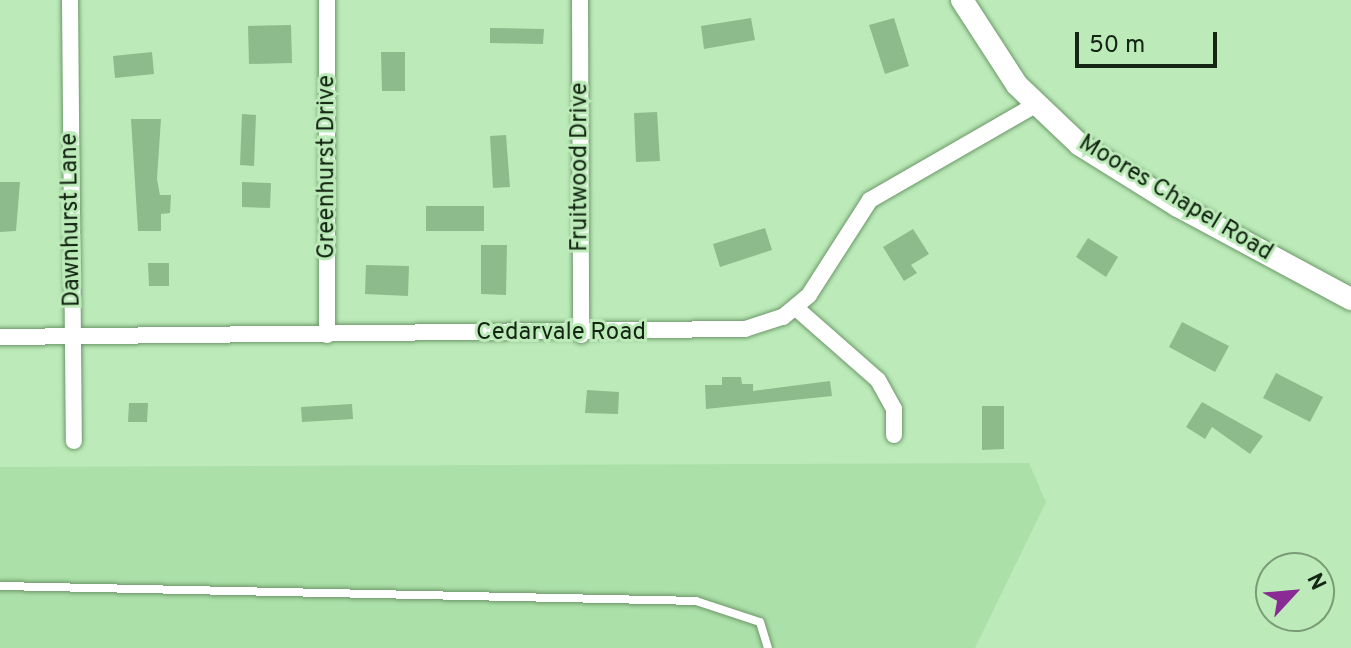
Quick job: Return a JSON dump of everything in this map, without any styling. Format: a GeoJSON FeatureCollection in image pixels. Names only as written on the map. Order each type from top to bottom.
{"type":"FeatureCollection","features":[{"type":"Feature","properties":{"kind":"main road","name":"Moores Chapel Road"},"geometry":{"type":"LineString","coordinates":[[962,0],[990,49],[1035,105],[1110,166],[1351,299]]}},
{"type":"Feature","properties":{"kind":"street","name":"Dawnhurst Lane"},"geometry":{"type":"LineString","coordinates":[[70,0],[74,441]]}},
{"type":"Feature","properties":{"kind":"street","name":"Greenhurst Drive"},"geometry":{"type":"LineString","coordinates":[[327,0],[327,335]]}},
{"type":"Feature","properties":{"kind":"street","name":"Fruitwood Drive"},"geometry":{"type":"LineString","coordinates":[[580,0],[581,335]]}},
{"type":"Feature","properties":{"kind":"street"},"geometry":{"type":"LineString","coordinates":[[894,435],[894,409],[878,380],[796,308],[870,200],[1035,105]]}},
{"type":"Feature","properties":{"kind":"street","name":"Cedarvale Road"},"geometry":{"type":"LineString","coordinates":[[0,337],[581,335],[745,329],[796,308]]}},
{"type":"Feature","properties":{"kind":"lane"},"geometry":{"type":"LineString","coordinates":[[0,586],[696,601],[760,622],[768,648]]}},
{"type":"Feature","properties":{"kind":"shaded area"},"geometry":{"type":"Polygon","coordinates":[[[1029,463],[1046,502],[975,648],[0,648],[0,467],[1029,463]]]}},
{"type":"Feature","properties":{"kind":"building"},"geometry":{"type":"Polygon","coordinates":[[[751,18],[755,40],[704,49],[701,26],[751,18]]]}},
{"type":"Feature","properties":{"kind":"building"},"geometry":{"type":"Polygon","coordinates":[[[894,18],[909,66],[885,74],[869,25],[894,18]]]}},
{"type":"Feature","properties":{"kind":"building"},"geometry":{"type":"Polygon","coordinates":[[[291,25],[292,63],[249,64],[248,26],[291,25]]]}},
{"type":"Feature","properties":{"kind":"building"},"geometry":{"type":"Polygon","coordinates":[[[490,28],[544,29],[543,44],[490,43],[490,28]]]}},
{"type":"Feature","properties":{"kind":"building"},"geometry":{"type":"Polygon","coordinates":[[[152,52],[154,74],[115,78],[113,56],[152,52]]]}},
{"type":"Feature","properties":{"kind":"building"},"geometry":{"type":"Polygon","coordinates":[[[381,52],[405,52],[405,91],[382,91],[381,52]]]}},
{"type":"Feature","properties":{"kind":"building"},"geometry":{"type":"Polygon","coordinates":[[[657,112],[660,161],[636,162],[634,113],[657,112]]]}},
{"type":"Feature","properties":{"kind":"building"},"geometry":{"type":"Polygon","coordinates":[[[242,114],[256,115],[254,166],[240,165],[242,114]]]}},
{"type":"Feature","properties":{"kind":"building"},"geometry":{"type":"Polygon","coordinates":[[[131,119],[161,119],[157,179],[160,195],[171,195],[170,213],[161,214],[161,231],[138,231],[131,119]]]}},
{"type":"Feature","properties":{"kind":"building"},"geometry":{"type":"Polygon","coordinates":[[[506,135],[510,187],[493,188],[490,136],[506,135]]]}},
{"type":"Feature","properties":{"kind":"building"},"geometry":{"type":"Polygon","coordinates":[[[0,182],[20,182],[16,231],[0,232],[0,182]]]}},
{"type":"Feature","properties":{"kind":"building"},"geometry":{"type":"Polygon","coordinates":[[[242,182],[271,183],[270,208],[242,207],[242,182]]]}},
{"type":"Feature","properties":{"kind":"building"},"geometry":{"type":"Polygon","coordinates":[[[426,206],[484,206],[484,231],[426,231],[426,206]]]}},
{"type":"Feature","properties":{"kind":"building"},"geometry":{"type":"Polygon","coordinates":[[[765,228],[772,250],[720,267],[713,244],[765,228]]]}},
{"type":"Feature","properties":{"kind":"building"},"geometry":{"type":"Polygon","coordinates":[[[913,229],[929,254],[911,265],[917,273],[904,281],[883,247],[913,229]]]}},
{"type":"Feature","properties":{"kind":"building"},"geometry":{"type":"Polygon","coordinates":[[[1088,238],[1118,257],[1106,277],[1076,257],[1088,238]]]}},
{"type":"Feature","properties":{"kind":"building"},"geometry":{"type":"Polygon","coordinates":[[[481,245],[507,245],[506,295],[481,294],[481,245]]]}},
{"type":"Feature","properties":{"kind":"building"},"geometry":{"type":"Polygon","coordinates":[[[148,263],[169,263],[169,286],[149,286],[148,263]]]}},
{"type":"Feature","properties":{"kind":"building"},"geometry":{"type":"Polygon","coordinates":[[[366,265],[409,266],[408,296],[365,294],[366,265]]]}},
{"type":"Feature","properties":{"kind":"building"},"geometry":{"type":"Polygon","coordinates":[[[1182,322],[1229,346],[1215,372],[1169,347],[1182,322]]]}},
{"type":"Feature","properties":{"kind":"building"},"geometry":{"type":"Polygon","coordinates":[[[1276,373],[1323,397],[1310,422],[1263,398],[1276,373]]]}},
{"type":"Feature","properties":{"kind":"building"},"geometry":{"type":"Polygon","coordinates":[[[722,377],[741,377],[742,384],[753,384],[753,391],[830,381],[832,396],[706,409],[705,385],[722,385],[722,377]]]}},
{"type":"Feature","properties":{"kind":"building"},"geometry":{"type":"Polygon","coordinates":[[[587,390],[619,392],[618,414],[585,413],[587,390]]]}},
{"type":"Feature","properties":{"kind":"building"},"geometry":{"type":"Polygon","coordinates":[[[1202,402],[1263,436],[1250,454],[1212,427],[1205,439],[1186,427],[1202,402]]]}},
{"type":"Feature","properties":{"kind":"building"},"geometry":{"type":"Polygon","coordinates":[[[129,403],[148,403],[147,422],[128,422],[129,403]]]}},
{"type":"Feature","properties":{"kind":"building"},"geometry":{"type":"Polygon","coordinates":[[[352,404],[353,419],[302,422],[301,407],[352,404]]]}},
{"type":"Feature","properties":{"kind":"building"},"geometry":{"type":"Polygon","coordinates":[[[982,406],[1004,406],[1004,449],[982,450],[982,406]]]}}]}
